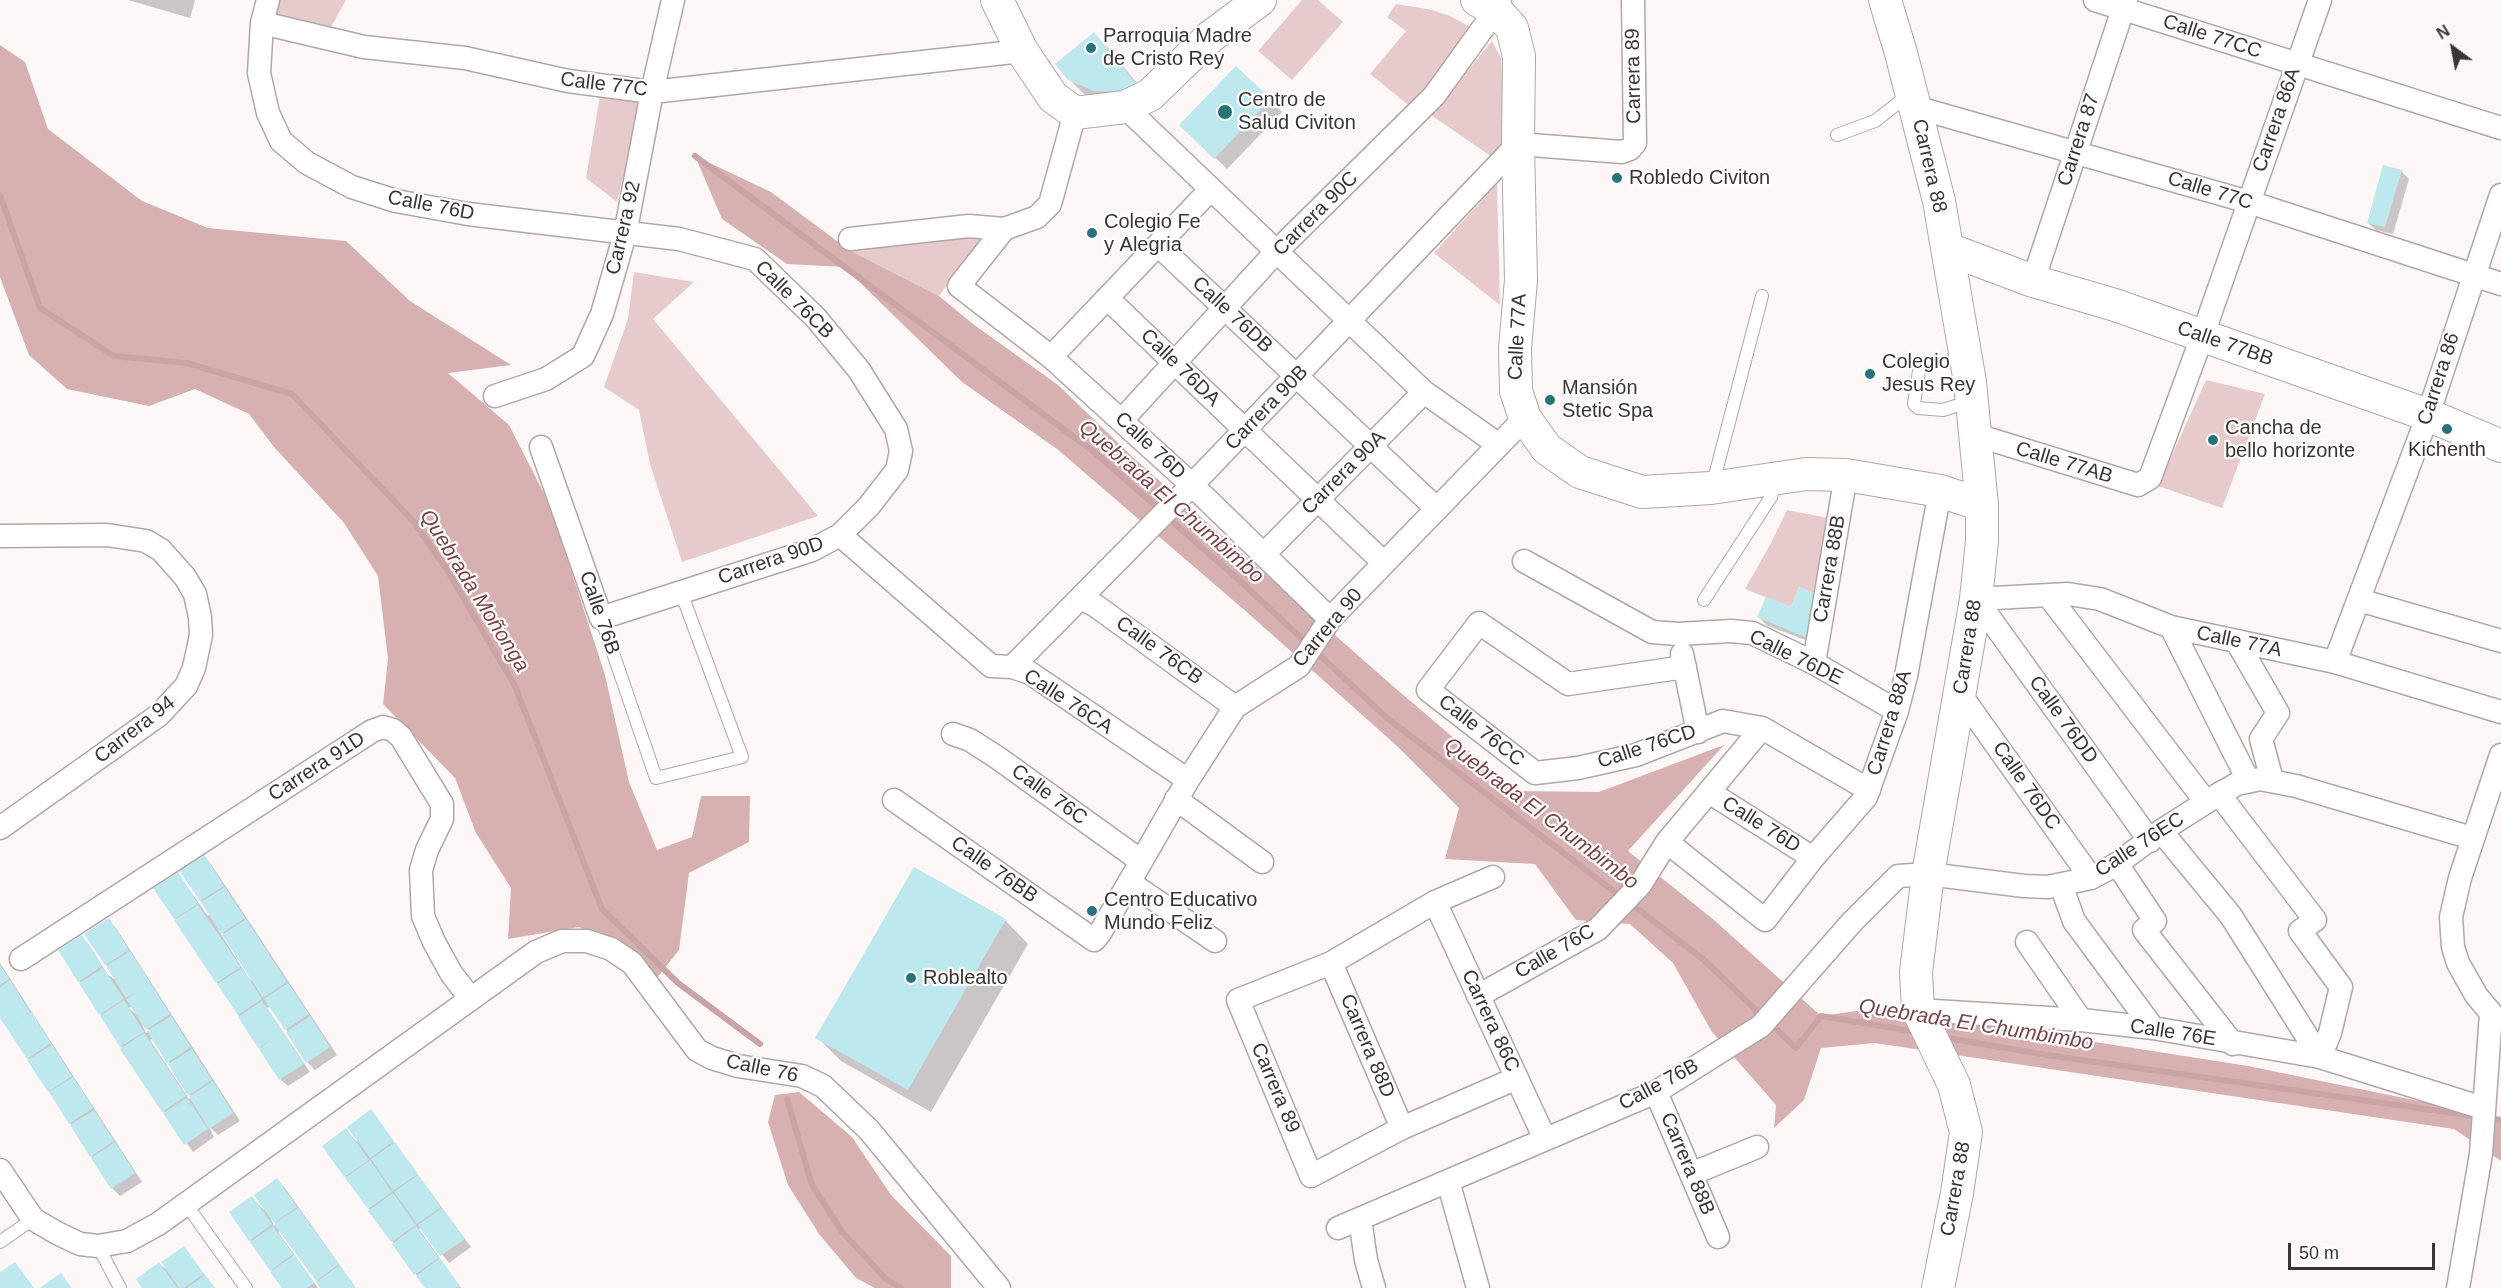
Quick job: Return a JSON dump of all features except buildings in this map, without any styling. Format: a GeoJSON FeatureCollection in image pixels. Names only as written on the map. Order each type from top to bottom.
{"type":"FeatureCollection","features":[{"type":"Feature","properties":{"kind":"street","name":"Calle 76D"},"geometry":{"type":"LineString","coordinates":[[268,0],[262,23],[259,73],[268,113],[281,141],[307,163],[352,187],[396,201],[458,212],[625,234]]}},
{"type":"Feature","properties":{"kind":"street","name":"Carrera 92"},"geometry":{"type":"LineString","coordinates":[[495,396],[546,379],[583,356],[602,315],[625,234],[652,92],[673,0]]}},
{"type":"Feature","properties":{"kind":"street"},"geometry":{"type":"LineString","coordinates":[[997,0],[1022,51],[1053,97],[1074,113],[1125,107],[1150,95],[1210,37],[1260,0]]}},
{"type":"Feature","properties":{"kind":"street","name":"Carrera 89"},"geometry":{"type":"LineString","coordinates":[[1518,144],[1622,152],[1630,149],[1635,143],[1633,0]]}},
{"type":"Feature","properties":{"kind":"street","name":"Carrera 88"},"geometry":{"type":"LineString","coordinates":[[1885,0],[1939,201],[1972,400],[1982,505],[1982,541],[1976,599],[1928,874],[1916,972],[1926,1028],[1954,1085],[1966,1132],[1957,1193],[1938,1288]]}},
{"type":"Feature","properties":{"kind":"street","name":"Calle 77CC"},"geometry":{"type":"LineString","coordinates":[[2095,0],[2125,4],[2296,64],[2501,128]]}},
{"type":"Feature","properties":{"kind":"street","name":"Carrera 86A"},"geometry":{"type":"LineString","coordinates":[[2150,478],[2320,0]]}},
{"type":"Feature","properties":{"kind":"street","name":"Calle 77A"},"geometry":{"type":"LineString","coordinates":[[1491,3],[1512,28],[1519,56],[1521,280],[1515,348],[1516,391],[1525,418],[1546,449],[1580,472],[1642,492],[1711,488],[1806,474],[1846,475],[1940,491],[1982,505]]}},
{"type":"Feature","properties":{"kind":"street","name":"Carrera 90C"},"geometry":{"type":"LineString","coordinates":[[1122,420],[1276,252],[1434,96],[1491,3]]}},
{"type":"Feature","properties":{"kind":"street","name":"Carrera 87"},"geometry":{"type":"LineString","coordinates":[[2033,281],[2125,4]]}},
{"type":"Feature","properties":{"kind":"street","name":"Calle 77C"},"geometry":{"type":"LineString","coordinates":[[262,23],[364,47],[465,58],[568,81],[652,92],[1022,51]]}},
{"type":"Feature","properties":{"kind":"street","name":"Calle 77C"},"geometry":{"type":"LineString","coordinates":[[1913,100],[2249,202],[2501,284]]}},
{"type":"Feature","properties":{"kind":"street"},"geometry":{"type":"LineString","coordinates":[[1125,107],[1424,392],[1499,445]]}},
{"type":"Feature","properties":{"kind":"street"},"geometry":{"type":"LineString","coordinates":[[850,239],[969,226],[1004,229],[1037,217],[1050,204],[1074,113]]}},
{"type":"Feature","properties":{"kind":"street","name":"Carrera 90B"},"geometry":{"type":"LineString","coordinates":[[1012,667],[1192,485],[1518,144]]}},
{"type":"Feature","properties":{"kind":"street"},"geometry":{"type":"LineString","coordinates":[[1051,357],[1211,189]]}},
{"type":"Feature","properties":{"kind":"street","name":"Carrera 86"},"geometry":{"type":"LineString","coordinates":[[2335,662],[2428,415],[2501,195]]}},
{"type":"Feature","properties":{"kind":"street","name":"Calle 76D"},"geometry":{"type":"LineString","coordinates":[[1004,229],[959,286],[1051,357],[1122,420],[1330,619]]}},
{"type":"Feature","properties":{"kind":"street","name":"Calle 76CB"},"geometry":{"type":"LineString","coordinates":[[625,234],[679,239],[755,259],[816,318],[859,370],[896,429],[901,451]]}},
{"type":"Feature","properties":{"kind":"street","name":"Calle 76DB"},"geometry":{"type":"LineString","coordinates":[[1158,244],[1437,508]]}},
{"type":"Feature","properties":{"kind":"street","name":"Calle 77BB"},"geometry":{"type":"LineString","coordinates":[[1948,249],[2033,281],[2115,305],[2428,415],[2501,446]]}},
{"type":"Feature","properties":{"kind":"street","name":"Calle 76DA"},"geometry":{"type":"LineString","coordinates":[[1107,298],[1384,563]]}},
{"type":"Feature","properties":{"kind":"street","name":"Carrera 90A"},"geometry":{"type":"LineString","coordinates":[[1264,554],[1424,392]]}},
{"type":"Feature","properties":{"kind":"street","name":"Carrera 90"},"geometry":{"type":"LineString","coordinates":[[1094,940],[1176,799],[1234,707],[1299,666],[1330,619],[1525,418]]}},
{"type":"Feature","properties":{"kind":"street","name":"Calle 77AB"},"geometry":{"type":"LineString","coordinates":[[1976,435],[2138,485],[2150,478]]}},
{"type":"Feature","properties":{"kind":"street","name":"Calle 76B"},"geometry":{"type":"LineString","coordinates":[[541,447],[601,618]]}},
{"type":"Feature","properties":{"kind":"street","name":"Carrera 90D"},"geometry":{"type":"LineString","coordinates":[[601,618],[812,550],[840,535],[869,506],[897,470],[901,451]]}},
{"type":"Feature","properties":{"kind":"street","name":"Carrera 88B"},"geometry":{"type":"LineString","coordinates":[[1814,663],[1846,475]]}},
{"type":"Feature","properties":{"kind":"street","name":"Carrera 88A"},"geometry":{"type":"LineString","coordinates":[[1667,842],[1765,920],[1813,858],[1866,797],[1897,711],[1906,676],[1940,491]]}},
{"type":"Feature","properties":{"kind":"street","name":"Carrera 94"},"geometry":{"type":"LineString","coordinates":[[0,536],[107,535],[146,541],[161,550],[185,577],[195,594],[201,635],[194,668],[186,686],[159,716],[0,828]]}},
{"type":"Feature","properties":{"kind":"street","name":"Calle 76CA"},"geometry":{"type":"LineString","coordinates":[[840,535],[991,666],[1012,667],[1030,673],[1188,780]]}},
{"type":"Feature","properties":{"kind":"street","name":"Calle 76DE"},"geometry":{"type":"LineString","coordinates":[[1524,561],[1652,632],[1752,633],[1814,663],[1897,711]]}},
{"type":"Feature","properties":{"kind":"street","name":"Calle 77A"},"geometry":{"type":"LineString","coordinates":[[1976,599],[2068,594],[2100,599],[2171,627],[2335,662],[2501,712]]}},
{"type":"Feature","properties":{"kind":"street"},"geometry":{"type":"LineString","coordinates":[[2048,595],[2134,708],[2315,920],[2300,931],[2341,987],[2330,1033],[2320,1057]]}},
{"type":"Feature","properties":{"kind":"street","name":"Calle 76CB"},"geometry":{"type":"LineString","coordinates":[[1081,598],[1096,606],[1234,707]]}},
{"type":"Feature","properties":{"kind":"street","name":"Calle 76DD"},"geometry":{"type":"LineString","coordinates":[[1976,599],[2155,836],[2231,916],[2235,927],[2320,1057]]}},
{"type":"Feature","properties":{"kind":"street"},"geometry":{"type":"LineString","coordinates":[[2359,600],[2501,641]]}},
{"type":"Feature","properties":{"kind":"street","name":"Calle 76CC"},"geometry":{"type":"LineString","coordinates":[[1535,772],[1428,690],[1479,623],[1568,684],[1685,667]]}},
{"type":"Feature","properties":{"kind":"street"},"geometry":{"type":"LineString","coordinates":[[2171,627],[2248,780]]}},
{"type":"Feature","properties":{"kind":"street"},"geometry":{"type":"LineString","coordinates":[[1678,634],[1698,732]]}},
{"type":"Feature","properties":{"kind":"street"},"geometry":{"type":"LineString","coordinates":[[2237,642],[2278,714],[2261,739],[2272,780]]}},
{"type":"Feature","properties":{"kind":"street","name":"Calle 76DC"},"geometry":{"type":"LineString","coordinates":[[1960,694],[2091,878]]}},
{"type":"Feature","properties":{"kind":"street","name":"Calle 76CD"},"geometry":{"type":"LineString","coordinates":[[1535,772],[1578,768],[1636,755],[1723,721],[1762,728]]}},
{"type":"Feature","properties":{"kind":"street","name":"Carrera 91D"},"geometry":{"type":"LineString","coordinates":[[21,959],[372,731],[383,727],[393,730],[401,737],[442,804],[442,819],[427,850],[421,870],[423,916],[451,973],[470,998]]}},
{"type":"Feature","properties":{"kind":"street"},"geometry":{"type":"LineString","coordinates":[[1667,842],[1762,728],[1869,789]]}},
{"type":"Feature","properties":{"kind":"street","name":"Calle 76C"},"geometry":{"type":"LineString","coordinates":[[954,734],[970,740],[998,758],[1141,861]]}},
{"type":"Feature","properties":{"kind":"street"},"geometry":{"type":"LineString","coordinates":[[2458,1288],[2490,1100],[2496,1015],[2464,978],[2453,947],[2451,917],[2472,838],[2501,755]]}},
{"type":"Feature","properties":{"kind":"street","name":"Calle 76EC"},"geometry":{"type":"LineString","coordinates":[[1928,874],[2024,886],[2061,885],[2091,878],[2117,864],[2212,798],[2248,780],[2272,780],[2472,838]]}},
{"type":"Feature","properties":{"kind":"street","name":"Calle 76D"},"geometry":{"type":"LineString","coordinates":[[1709,792],[1813,858]]}},
{"type":"Feature","properties":{"kind":"street"},"geometry":{"type":"LineString","coordinates":[[1176,799],[1262,862]]}},
{"type":"Feature","properties":{"kind":"street","name":"Calle 76BB"},"geometry":{"type":"LineString","coordinates":[[894,800],[1094,940]]}},
{"type":"Feature","properties":{"kind":"street","name":"Calle 76C"},"geometry":{"type":"LineString","coordinates":[[1478,996],[1598,929],[1640,885],[1667,842]]}},
{"type":"Feature","properties":{"kind":"street"},"geometry":{"type":"LineString","coordinates":[[2117,864],[2155,921],[2144,930],[2234,1044]]}},
{"type":"Feature","properties":{"kind":"street","name":"Calle 76B"},"geometry":{"type":"LineString","coordinates":[[1338,1228],[1656,1092],[1761,1026],[1852,922],[1898,876],[1928,874]]}},
{"type":"Feature","properties":{"kind":"street"},"geometry":{"type":"LineString","coordinates":[[1331,963],[1435,902],[1493,877]]}},
{"type":"Feature","properties":{"kind":"street"},"geometry":{"type":"LineString","coordinates":[[1129,882],[1215,941]]}},
{"type":"Feature","properties":{"kind":"street"},"geometry":{"type":"LineString","coordinates":[[2061,885],[2073,921],[2152,1028]]}},
{"type":"Feature","properties":{"kind":"street","name":"Carrera 86C"},"geometry":{"type":"LineString","coordinates":[[1435,902],[1545,1139]]}},
{"type":"Feature","properties":{"kind":"street","name":"Calle 76"},"geometry":{"type":"LineString","coordinates":[[470,998],[536,952],[553,943],[573,940],[587,941],[611,950],[632,963],[650,983],[697,1050],[712,1058],[738,1066],[802,1076],[823,1086],[869,1130],[989,1282]]}},
{"type":"Feature","properties":{"kind":"street"},"geometry":{"type":"LineString","coordinates":[[2027,942],[2081,1020]]}},
{"type":"Feature","properties":{"kind":"street","name":"Carrera 89"},"geometry":{"type":"LineString","coordinates":[[1331,963],[1238,1000],[1311,1176],[1402,1128]]}},
{"type":"Feature","properties":{"kind":"street","name":"Carrera 88D"},"geometry":{"type":"LineString","coordinates":[[1331,963],[1402,1128]]}},
{"type":"Feature","properties":{"kind":"street"},"geometry":{"type":"LineString","coordinates":[[0,1170],[33,1219],[57,1233],[80,1244],[98,1246],[127,1241],[158,1224],[470,998]]}},
{"type":"Feature","properties":{"kind":"street","name":"Calle 76E"},"geometry":{"type":"LineString","coordinates":[[1926,1028],[2081,1020],[2152,1028],[2234,1044],[2320,1057],[2490,1100]]}},
{"type":"Feature","properties":{"kind":"street"},"geometry":{"type":"LineString","coordinates":[[1402,1128],[1517,1078]]}},
{"type":"Feature","properties":{"kind":"street","name":"Carrera 88B"},"geometry":{"type":"LineString","coordinates":[[1656,1092],[1718,1237]]}},
{"type":"Feature","properties":{"kind":"street"},"geometry":{"type":"LineString","coordinates":[[1691,1174],[1757,1146]]}},
{"type":"Feature","properties":{"kind":"street"},"geometry":{"type":"LineString","coordinates":[[1448,1181],[1478,1288]]}},
{"type":"Feature","properties":{"kind":"street"},"geometry":{"type":"LineString","coordinates":[[1360,1219],[1366,1260],[1374,1288]]}},
{"type":"Feature","properties":{"kind":"lane"},"geometry":{"type":"LineString","coordinates":[[1837,135],[1875,121],[1913,100]]}},
{"type":"Feature","properties":{"kind":"lane"},"geometry":{"type":"LineString","coordinates":[[1711,488],[1762,296]]}},
{"type":"Feature","properties":{"kind":"lane"},"geometry":{"type":"LineString","coordinates":[[1919,371],[1914,404],[1918,408],[1942,410],[1972,400]]}},
{"type":"Feature","properties":{"kind":"lane"},"geometry":{"type":"LineString","coordinates":[[1704,600],[1771,497],[1777,480]]}},
{"type":"Feature","properties":{"kind":"lane","name":"Calle 76B"},"geometry":{"type":"LineString","coordinates":[[601,618],[656,778],[742,757],[681,592]]}},
{"type":"Feature","properties":{"kind":"lane"},"geometry":{"type":"LineString","coordinates":[[186,1204],[246,1288]]}},
{"type":"Feature","properties":{"kind":"lane"},"geometry":{"type":"LineString","coordinates":[[0,1242],[33,1219]]}},
{"type":"Feature","properties":{"kind":"lane"},"geometry":{"type":"LineString","coordinates":[[98,1246],[120,1288]]}},
{"type":"Feature","properties":{"kind":"shaded area"},"geometry":{"type":"Polygon","coordinates":[[[279,0],[346,0],[331,27],[276,15],[279,0]]]}},
{"type":"Feature","properties":{"kind":"shaded area"},"geometry":{"type":"Polygon","coordinates":[[[1302,0],[1318,0],[1343,22],[1292,80],[1258,51],[1302,0]]]}},
{"type":"Feature","properties":{"kind":"shaded area"},"geometry":{"type":"Polygon","coordinates":[[[1396,4],[1428,9],[1450,16],[1474,29],[1411,107],[1370,74],[1406,31],[1387,17],[1396,4]]]}},
{"type":"Feature","properties":{"kind":"shaded area"},"geometry":{"type":"Polygon","coordinates":[[[1492,41],[1501,58],[1503,99],[1501,151],[1495,159],[1431,115],[1492,41]]]}},
{"type":"Feature","properties":{"kind":"shaded area"},"geometry":{"type":"Polygon","coordinates":[[[0,45],[25,62],[48,129],[142,201],[208,228],[346,241],[410,301],[511,365],[448,373],[509,425],[550,505],[605,675],[629,782],[657,850],[692,837],[701,796],[750,796],[749,842],[689,873],[679,950],[657,978],[626,948],[579,927],[508,939],[511,888],[476,833],[455,778],[383,704],[388,659],[378,576],[344,523],[274,447],[249,414],[195,389],[149,406],[67,389],[29,355],[0,277],[0,45]]]}},
{"type":"Feature","properties":{"kind":"shaded area"},"geometry":{"type":"Polygon","coordinates":[[[600,96],[643,98],[617,202],[586,178],[600,96]]]}},
{"type":"Feature","properties":{"kind":"shaded area"},"geometry":{"type":"Polygon","coordinates":[[[695,156],[771,192],[849,250],[939,296],[973,324],[1058,385],[1137,461],[1516,791],[1599,792],[1724,745],[1628,851],[1714,920],[1821,1016],[1878,1008],[2248,1066],[2501,1118],[2501,1161],[2454,1129],[1875,1043],[1821,1048],[1804,1100],[1774,1128],[1776,1105],[1712,1032],[1673,963],[1630,924],[1576,920],[1535,864],[1445,859],[1459,808],[1397,746],[1249,614],[1057,449],[962,382],[844,267],[787,264],[722,219],[695,156]]]}},
{"type":"Feature","properties":{"kind":"shaded area"},"geometry":{"type":"Polygon","coordinates":[[[1497,184],[1500,305],[1434,253],[1497,184]]]}},
{"type":"Feature","properties":{"kind":"shaded area"},"geometry":{"type":"Polygon","coordinates":[[[984,235],[939,296],[849,250],[984,235]]]}},
{"type":"Feature","properties":{"kind":"shaded area"},"geometry":{"type":"Polygon","coordinates":[[[634,272],[694,282],[653,319],[818,516],[682,562],[650,464],[639,410],[604,387],[628,319],[634,272]]]}},
{"type":"Feature","properties":{"kind":"shaded area","name":"Cancha de bello horizonte"},"geometry":{"type":"Polygon","coordinates":[[[2206,380],[2265,394],[2222,508],[2158,486],[2206,380]]]}},
{"type":"Feature","properties":{"kind":"shaded area"},"geometry":{"type":"Polygon","coordinates":[[[1787,510],[1834,519],[1822,596],[1799,587],[1791,607],[1745,589],[1787,510]]]}},
{"type":"Feature","properties":{"kind":"shaded area"},"geometry":{"type":"Polygon","coordinates":[[[799,1092],[852,1137],[891,1195],[951,1256],[951,1288],[875,1288],[856,1278],[819,1234],[788,1185],[768,1122],[775,1095],[799,1092]]]}},
{"type":"Feature","properties":{"kind":"waterway","name":"Quebrada El Chumbimbo"},"geometry":{"type":"LineString","coordinates":[[695,156],[1093,451],[1160,510]]}},
{"type":"Feature","properties":{"kind":"waterway","name":"Quebrada Moñonga"},"geometry":{"type":"LineString","coordinates":[[0,195],[40,308],[114,356],[187,363],[292,394],[414,522],[447,570],[515,686],[602,909],[678,983],[760,1044]]}},
{"type":"Feature","properties":{"kind":"waterway","name":"Quebrada El Chumbimbo"},"geometry":{"type":"LineString","coordinates":[[1167,517],[1240,581],[1387,718],[1621,897]]}},
{"type":"Feature","properties":{"kind":"waterway","name":"Quebrada El Chumbimbo"},"geometry":{"type":"LineString","coordinates":[[1630,903],[1703,959],[1763,1017]]}},
{"type":"Feature","properties":{"kind":"waterway","name":"Quebrada El Chumbimbo"},"geometry":{"type":"LineString","coordinates":[[1771,1024],[1796,1048],[1821,1016],[1917,1032]]}},
{"type":"Feature","properties":{"kind":"waterway","name":"Quebrada El Chumbimbo"},"geometry":{"type":"LineString","coordinates":[[1942,1037],[2047,1055],[2475,1116]]}},
{"type":"Feature","properties":{"kind":"waterway","name":"Quebrada Moñonga"},"geometry":{"type":"LineString","coordinates":[[787,1099],[812,1185],[843,1233],[886,1279],[901,1288]]}},
{"type":"Feature","properties":{"kind":"waterway","name":"Quebrada El Chumbimbo"},"geometry":{"type":"LineString","coordinates":[[2488,1118],[2501,1120]]}},
{"type":"Feature","properties":{"kind":"place","name":"Parroquia Madre de Cristo Rey"},"geometry":{"type":"Point","coordinates":[1091,48]}},
{"type":"Feature","properties":{"kind":"place","name":"Centro de Salud Civiton"},"geometry":{"type":"Point","coordinates":[1225,112]}},
{"type":"Feature","properties":{"kind":"place","name":"Robledo Civiton"},"geometry":{"type":"Point","coordinates":[1617,178]}},
{"type":"Feature","properties":{"kind":"place","name":"Colegio Fe y Alegria"},"geometry":{"type":"Point","coordinates":[1092,233]}},
{"type":"Feature","properties":{"kind":"place","name":"Colegio Jesus Rey"},"geometry":{"type":"Point","coordinates":[1870,374]}},
{"type":"Feature","properties":{"kind":"place","name":"Mansión Stetic Spa"},"geometry":{"type":"Point","coordinates":[1550,400]}},
{"type":"Feature","properties":{"kind":"place","name":"Kichenth"},"geometry":{"type":"Point","coordinates":[2447,429]}},
{"type":"Feature","properties":{"kind":"place","name":"Cancha de bello horizonte"},"geometry":{"type":"Point","coordinates":[2213,440]}},
{"type":"Feature","properties":{"kind":"place","name":"Centro Educativo Mundo Feliz"},"geometry":{"type":"Point","coordinates":[1092,911]}},
{"type":"Feature","properties":{"kind":"place","name":"Roblealto"},"geometry":{"type":"Point","coordinates":[911,978]}}]}
